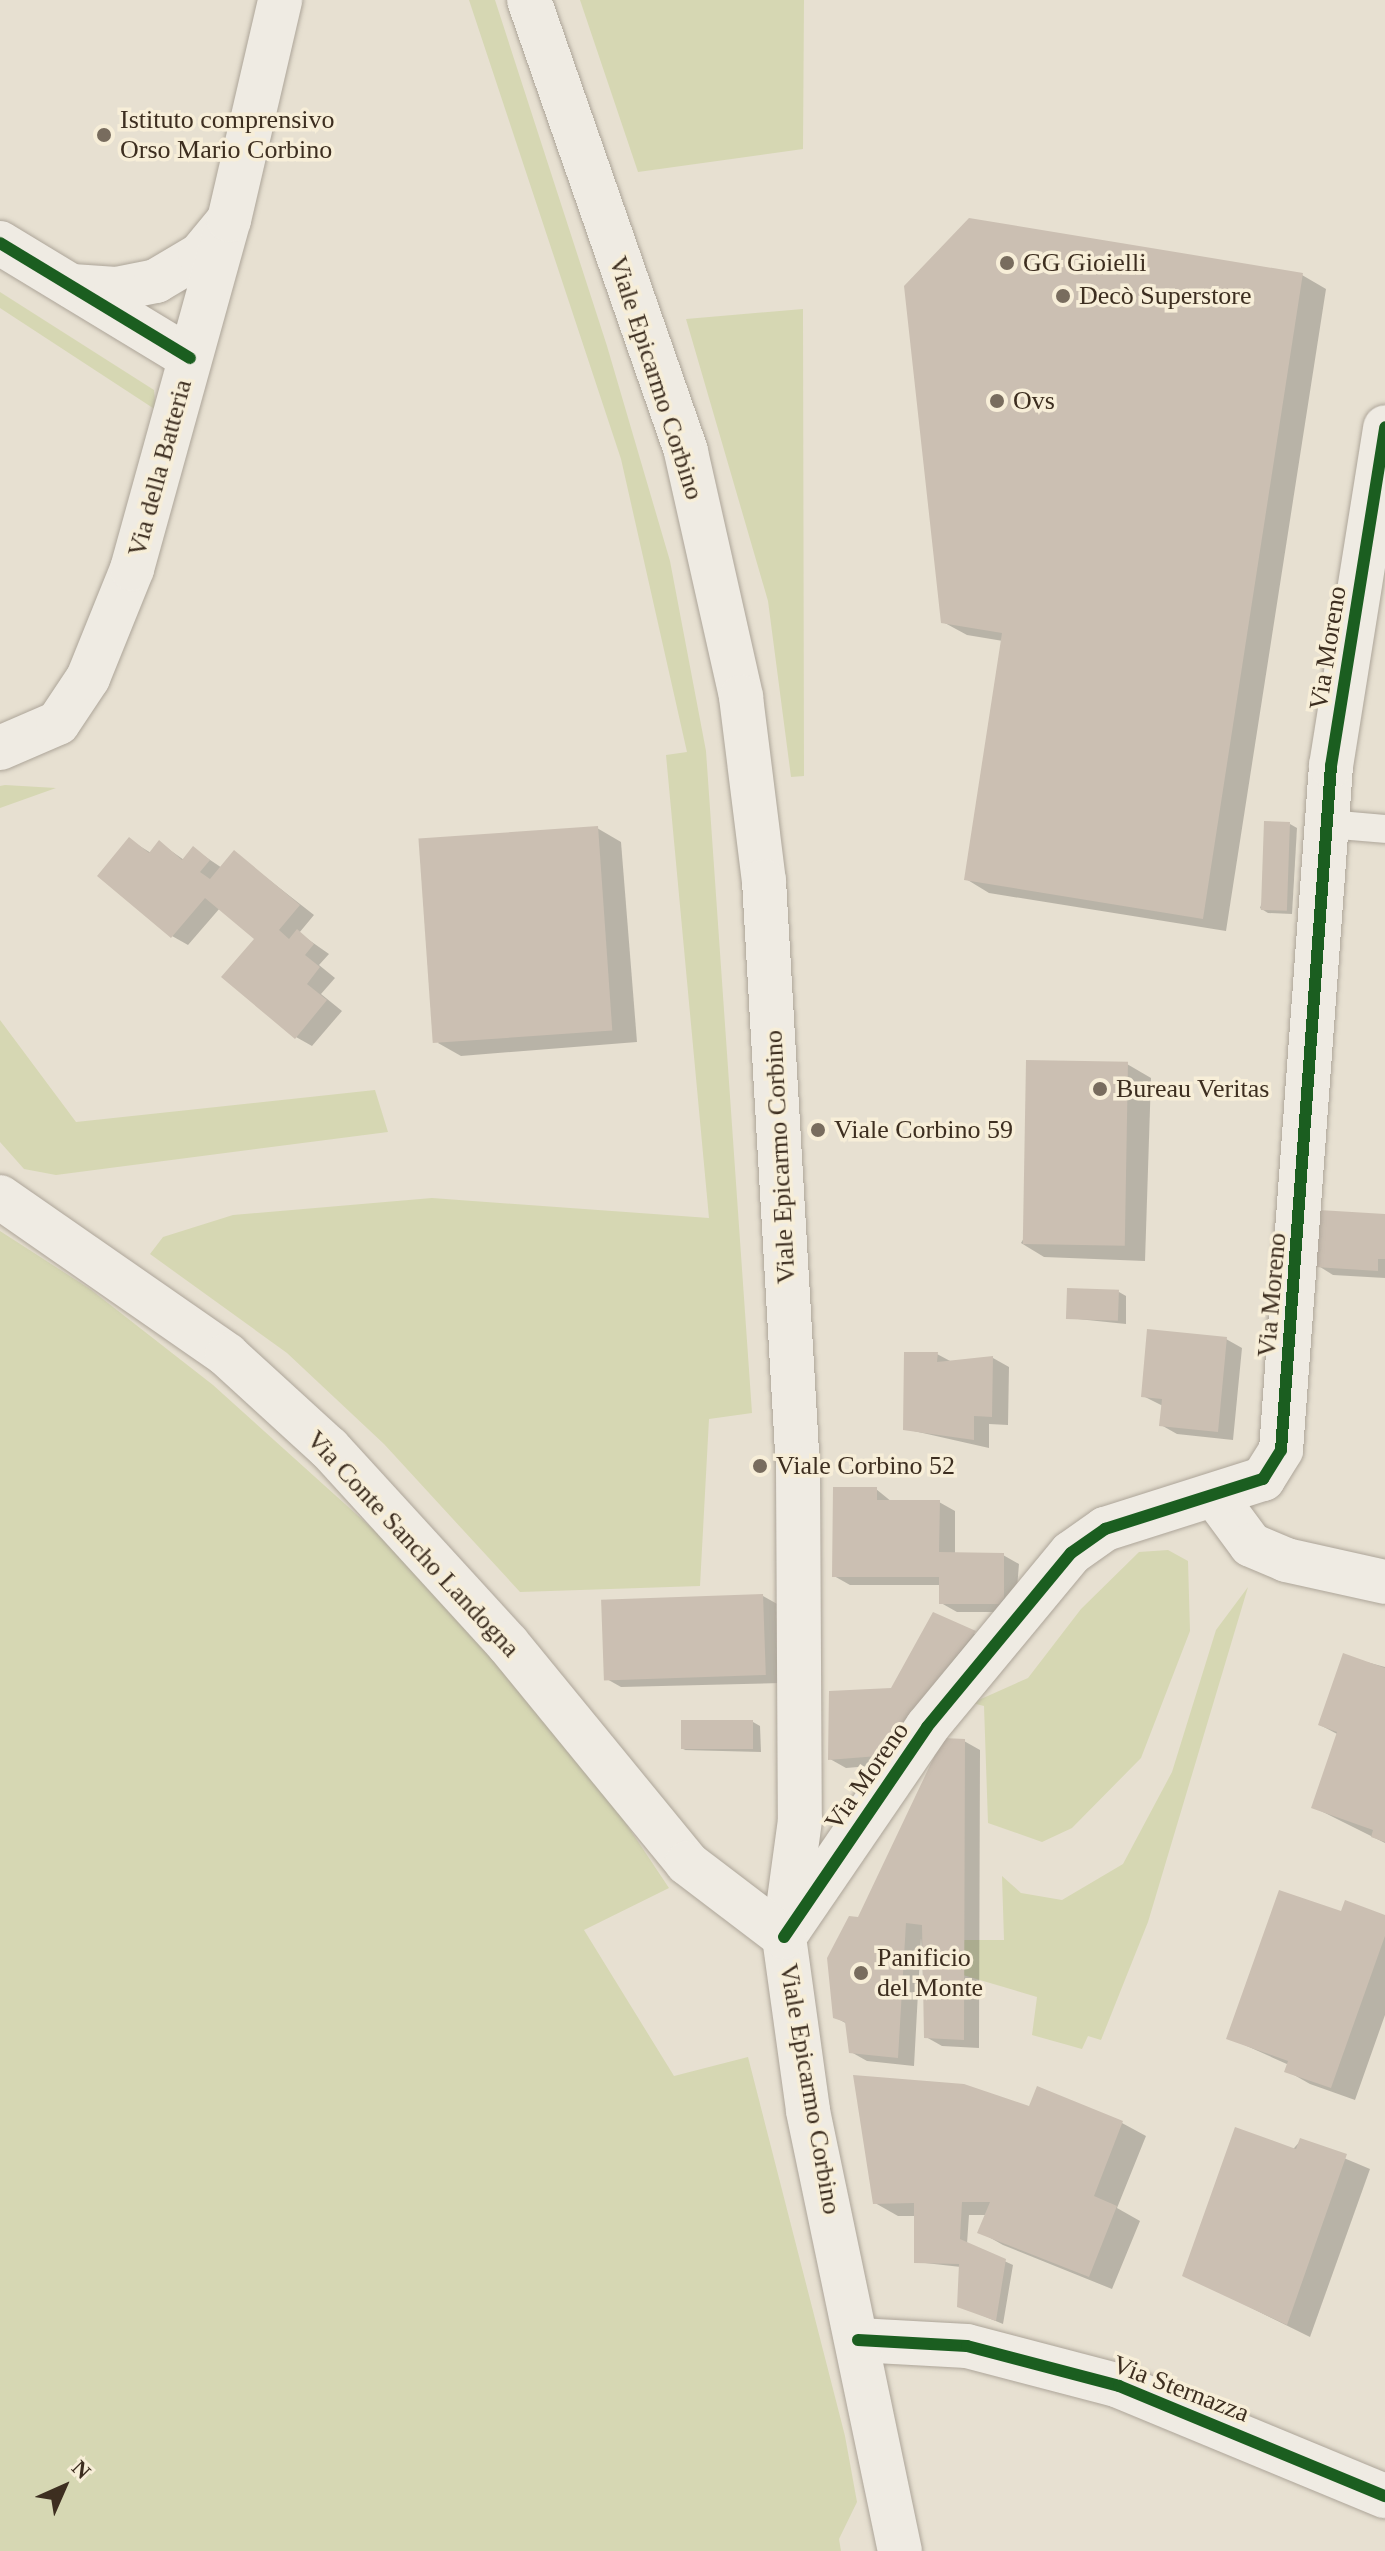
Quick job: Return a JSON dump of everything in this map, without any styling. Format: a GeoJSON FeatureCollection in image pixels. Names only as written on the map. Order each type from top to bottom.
{"type":"FeatureCollection","features":[{"type":"Feature","properties":{"kind":"main road","name":"Via della Batteria"},"geometry":{"type":"LineString","coordinates":[[0,748],[58,723],[88,678],[132,569],[229,220],[280,0]]}},
{"type":"Feature","properties":{"kind":"main road","name":"Viale Epicarmo Corbino"},"geometry":{"type":"LineString","coordinates":[[529,0],[686,452],[741,697],[764,881],[798,1469],[800,1820],[784,1937],[808,2111],[900,2551]]}},
{"type":"Feature","properties":{"kind":"main road"},"geometry":{"type":"LineString","coordinates":[[64,286],[116,289],[156,281],[200,255],[229,220]]}},
{"type":"Feature","properties":{"kind":"main road"},"geometry":{"type":"LineString","coordinates":[[0,243],[64,286],[190,358]]}},
{"type":"Feature","properties":{"kind":"main road","name":"Via Moreno"},"geometry":{"type":"LineString","coordinates":[[784,1937],[927,1727],[1071,1553],[1105,1529],[1217,1499],[1263,1479],[1281,1450],[1327,824],[1383,445]]}},
{"type":"Feature","properties":{"kind":"main road","name":"Via Conte Sancho Landogna"},"geometry":{"type":"LineString","coordinates":[[0,1197],[227,1355],[329,1448],[508,1644],[687,1863],[784,1937]]}},
{"type":"Feature","properties":{"kind":"main road"},"geometry":{"type":"LineString","coordinates":[[1217,1499],[1251,1545],[1286,1560],[1385,1582]]}},
{"type":"Feature","properties":{"kind":"main road"},"geometry":{"type":"LineString","coordinates":[[800,1820],[859,1825]]}},
{"type":"Feature","properties":{"kind":"main road","name":"Via Sternazza"},"geometry":{"type":"LineString","coordinates":[[858,2340],[967,2346],[1119,2386],[1385,2496]]}},
{"type":"Feature","properties":{"kind":"lane"},"geometry":{"type":"LineString","coordinates":[[1327,824],[1385,829]]}},
{"type":"Feature","properties":{"kind":"green space"},"geometry":{"type":"Polygon","coordinates":[[[469,0],[495,0],[607,346],[670,561],[706,751],[752,1413],[709,1419],[700,1586],[520,1592],[384,1444],[287,1353],[150,1254],[163,1237],[233,1215],[432,1198],[709,1218],[666,755],[687,752],[621,459],[469,0]]]}},
{"type":"Feature","properties":{"kind":"green space"},"geometry":{"type":"Polygon","coordinates":[[[580,0],[804,0],[803,149],[638,172],[580,0]]]}},
{"type":"Feature","properties":{"kind":"green space"},"geometry":{"type":"Polygon","coordinates":[[[0,292],[154,390],[156,410],[0,308],[0,292]]]}},
{"type":"Feature","properties":{"kind":"green space"},"geometry":{"type":"Polygon","coordinates":[[[803,309],[804,776],[791,777],[768,601],[686,319],[803,309]]]}},
{"type":"Feature","properties":{"kind":"green space"},"geometry":{"type":"Polygon","coordinates":[[[5,785],[56,788],[0,808],[0,786],[5,785]]]}},
{"type":"Feature","properties":{"kind":"green space"},"geometry":{"type":"Polygon","coordinates":[[[0,1020],[76,1122],[375,1090],[388,1132],[56,1175],[24,1169],[0,1142],[0,1020]]]}},
{"type":"Feature","properties":{"kind":"green space"},"geometry":{"type":"Polygon","coordinates":[[[0,1231],[90,1289],[213,1385],[426,1577],[617,1810],[669,1888],[584,1930],[674,2076],[748,2057],[845,2436],[857,2502],[839,2539],[841,2551],[0,2551],[0,1231]]]}},
{"type":"Feature","properties":{"kind":"green space"},"geometry":{"type":"Polygon","coordinates":[[[1168,1550],[1188,1561],[1190,1631],[1141,1758],[1072,1828],[1042,1842],[988,1823],[984,1706],[972,1703],[1028,1678],[1081,1609],[1139,1552],[1168,1550]]]}},
{"type":"Feature","properties":{"kind":"green space"},"geometry":{"type":"Polygon","coordinates":[[[1248,1587],[1148,1922],[1101,2040],[1088,2036],[1082,2049],[1032,2035],[1037,1997],[963,1975],[963,1940],[1004,1940],[1002,1876],[1021,1893],[1062,1900],[1123,1864],[1172,1772],[1216,1630],[1248,1587]]]}},
{"type":"Feature","properties":{"kind":"building"},"geometry":{"type":"Polygon","coordinates":[[[969,218],[1303,273],[1203,919],[964,880],[1002,633],[941,623],[904,286],[969,218]]]}},
{"type":"Feature","properties":{"kind":"building"},"geometry":{"type":"Polygon","coordinates":[[[1264,821],[1290,822],[1287,911],[1261,910],[1264,821]]]}},
{"type":"Feature","properties":{"kind":"building"},"geometry":{"type":"Polygon","coordinates":[[[598,826],[612,1031],[433,1043],[418,839],[598,826]]]}},
{"type":"Feature","properties":{"kind":"building"},"geometry":{"type":"Polygon","coordinates":[[[129,837],[149,853],[159,840],[182,860],[193,846],[210,860],[200,872],[210,879],[234,850],[300,905],[279,930],[289,939],[297,929],[314,944],[305,955],[320,967],[307,984],[327,1000],[295,1039],[221,977],[254,939],[205,898],[171,938],[97,876],[129,837]]]}},
{"type":"Feature","properties":{"kind":"building"},"geometry":{"type":"Polygon","coordinates":[[[1026,1060],[1128,1062],[1125,1246],[1023,1244],[1026,1060]]]}},
{"type":"Feature","properties":{"kind":"building"},"geometry":{"type":"Polygon","coordinates":[[[1319,1210],[1385,1214],[1385,1259],[1378,1259],[1378,1271],[1315,1267],[1319,1210]]]}},
{"type":"Feature","properties":{"kind":"building"},"geometry":{"type":"Polygon","coordinates":[[[1067,1288],[1119,1290],[1118,1321],[1066,1319],[1067,1288]]]}},
{"type":"Feature","properties":{"kind":"building"},"geometry":{"type":"Polygon","coordinates":[[[1147,1329],[1227,1337],[1218,1432],[1159,1426],[1162,1399],[1141,1397],[1147,1329]]]}},
{"type":"Feature","properties":{"kind":"building"},"geometry":{"type":"Polygon","coordinates":[[[904,1352],[938,1352],[937,1362],[993,1356],[992,1417],[974,1416],[974,1440],[903,1430],[904,1352]]]}},
{"type":"Feature","properties":{"kind":"building"},"geometry":{"type":"Polygon","coordinates":[[[833,1487],[877,1487],[877,1500],[940,1500],[939,1552],[1004,1553],[1004,1598],[999,1604],[939,1604],[939,1577],[832,1577],[833,1487]]]}},
{"type":"Feature","properties":{"kind":"building"},"geometry":{"type":"Polygon","coordinates":[[[763,1594],[766,1675],[604,1681],[601,1600],[763,1594]]]}},
{"type":"Feature","properties":{"kind":"building"},"geometry":{"type":"Polygon","coordinates":[[[933,1612],[976,1631],[878,1756],[828,1760],[829,1691],[891,1688],[933,1612]]]}},
{"type":"Feature","properties":{"kind":"building"},"geometry":{"type":"Polygon","coordinates":[[[1343,1653],[1385,1668],[1385,1842],[1371,1837],[1373,1830],[1311,1808],[1337,1732],[1318,1725],[1343,1653]]]}},
{"type":"Feature","properties":{"kind":"building"},"geometry":{"type":"Polygon","coordinates":[[[681,1720],[753,1720],[753,1749],[681,1749],[681,1720]]]}},
{"type":"Feature","properties":{"kind":"building"},"geometry":{"type":"Polygon","coordinates":[[[943,1738],[965,1739],[964,2040],[924,2038],[922,1925],[906,1923],[898,2058],[849,2053],[845,2022],[833,2018],[827,1958],[849,1916],[858,1917],[943,1738]]]}},
{"type":"Feature","properties":{"kind":"building"},"geometry":{"type":"Polygon","coordinates":[[[1279,1890],[1341,1911],[1345,1900],[1385,1915],[1385,1936],[1331,2088],[1284,2072],[1288,2061],[1226,2039],[1279,1890]]]}},
{"type":"Feature","properties":{"kind":"building"},"geometry":{"type":"Polygon","coordinates":[[[853,2075],[964,2084],[1029,2106],[1037,2086],[1123,2121],[1094,2196],[1117,2206],[1089,2277],[977,2233],[990,2202],[962,2202],[960,2239],[1006,2259],[996,2321],[957,2307],[959,2264],[914,2263],[914,2203],[873,2204],[853,2075]]]}},
{"type":"Feature","properties":{"kind":"building"},"geometry":{"type":"Polygon","coordinates":[[[1235,2127],[1296,2149],[1300,2138],[1347,2154],[1287,2325],[1182,2276],[1235,2127]]]}},
{"type":"Feature","properties":{"kind":"cycle path"},"geometry":{"type":"LineString","coordinates":[[0,243],[190,358]]}},
{"type":"Feature","properties":{"kind":"cycle path"},"geometry":{"type":"LineString","coordinates":[[784,1937],[927,1727],[1071,1553],[1105,1529],[1263,1479],[1281,1450],[1331,766],[1385,427]]}},
{"type":"Feature","properties":{"kind":"cycle path"},"geometry":{"type":"LineString","coordinates":[[858,2340],[967,2346],[1119,2386],[1385,2496]]}},
{"type":"Feature","properties":{"kind":"place","name":"Istituto comprensivo Orso Mario Corbino"},"geometry":{"type":"Point","coordinates":[104,135]}},
{"type":"Feature","properties":{"kind":"place","name":"GG Gioielli"},"geometry":{"type":"Point","coordinates":[1007,263]}},
{"type":"Feature","properties":{"kind":"place","name":"Decò Superstore"},"geometry":{"type":"Point","coordinates":[1063,296]}},
{"type":"Feature","properties":{"kind":"place","name":"Ovs"},"geometry":{"type":"Point","coordinates":[997,401]}},
{"type":"Feature","properties":{"kind":"place","name":"Bureau Veritas"},"geometry":{"type":"Point","coordinates":[1100,1089]}},
{"type":"Feature","properties":{"kind":"place","name":"Viale Corbino 59"},"geometry":{"type":"Point","coordinates":[818,1130]}},
{"type":"Feature","properties":{"kind":"place","name":"Viale Corbino 52"},"geometry":{"type":"Point","coordinates":[760,1466]}},
{"type":"Feature","properties":{"kind":"place","name":"Panificio del Monte"},"geometry":{"type":"Point","coordinates":[861,1973]}}]}
